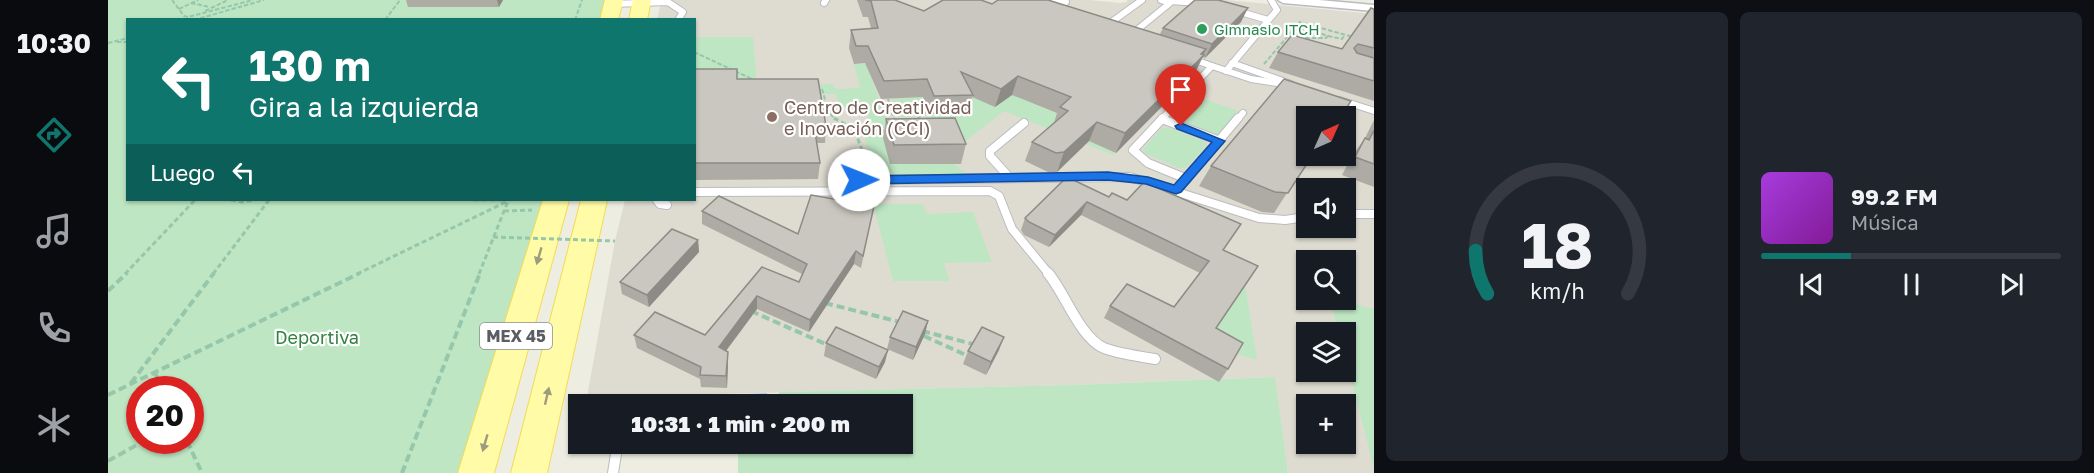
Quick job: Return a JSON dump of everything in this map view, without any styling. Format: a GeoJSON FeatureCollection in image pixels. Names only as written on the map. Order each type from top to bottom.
{"type":"FeatureCollection","features":[{"type":"Feature","properties":{"kind":"main road","name":"MEX 45"},"geometry":{"type":"LineString","coordinates":[[529,473],[594,201]]}},
{"type":"Feature","properties":{"kind":"main road","name":"MEX 45"},"geometry":{"type":"LineString","coordinates":[[476,473],[554,204]]}},
{"type":"Feature","properties":{"kind":"street"},"geometry":{"type":"LineString","coordinates":[[1283,0],[1374,8]]}},
{"type":"Feature","properties":{"kind":"lane"},"geometry":{"type":"LineString","coordinates":[[1048,0],[1066,3],[1050,11],[1063,15]]}},
{"type":"Feature","properties":{"kind":"lane"},"geometry":{"type":"LineString","coordinates":[[1111,31],[1102,28],[1142,0]]}},
{"type":"Feature","properties":{"kind":"lane"},"geometry":{"type":"LineString","coordinates":[[1162,0],[1209,4]]}},
{"type":"Feature","properties":{"kind":"lane"},"geometry":{"type":"LineString","coordinates":[[1226,70],[1278,9],[1271,0]]}},
{"type":"Feature","properties":{"kind":"lane"},"geometry":{"type":"LineString","coordinates":[[1139,40],[1128,36],[1169,4],[1169,1]]}},
{"type":"Feature","properties":{"kind":"lane"},"geometry":{"type":"LineString","coordinates":[[612,12],[668,2],[683,12],[679,18]]}},
{"type":"Feature","properties":{"kind":"lane"},"geometry":{"type":"LineString","coordinates":[[1226,8],[1268,20]]}},
{"type":"Feature","properties":{"kind":"lane"},"geometry":{"type":"LineString","coordinates":[[1184,56],[1269,83],[1294,85]]}},
{"type":"Feature","properties":{"kind":"lane"},"geometry":{"type":"LineString","coordinates":[[1232,63],[1304,88]]}},
{"type":"Feature","properties":{"kind":"lane"},"geometry":{"type":"LineString","coordinates":[[1187,179],[1142,160],[1134,154],[1133,150],[1212,66]]}},
{"type":"Feature","properties":{"kind":"lane"},"geometry":{"type":"LineString","coordinates":[[1334,98],[1374,111]]}},
{"type":"Feature","properties":{"kind":"lane"},"geometry":{"type":"LineString","coordinates":[[1176,190],[1243,113]]}},
{"type":"Feature","properties":{"kind":"lane"},"geometry":{"type":"LineString","coordinates":[[1162,119],[1220,141]]}},
{"type":"Feature","properties":{"kind":"lane"},"geometry":{"type":"LineString","coordinates":[[1009,177],[990,156],[990,151],[1024,123]]}},
{"type":"Feature","properties":{"kind":"lane"},"geometry":{"type":"LineString","coordinates":[[859,180],[1130,177],[1259,218],[1296,218]]}},
{"type":"Feature","properties":{"kind":"lane"},"geometry":{"type":"LineString","coordinates":[[696,192],[990,191],[999,196],[1012,229],[1058,285],[1089,338],[1104,348],[1155,359]]}},
{"type":"Feature","properties":{"kind":"lane"},"geometry":{"type":"LineString","coordinates":[[658,201],[660,204],[667,205]]}},
{"type":"Feature","properties":{"kind":"lane"},"geometry":{"type":"LineString","coordinates":[[1356,214],[1374,214]]}},
{"type":"Feature","properties":{"kind":"lane"},"geometry":{"type":"LineString","coordinates":[[614,473],[616,454]]}},
{"type":"Feature","properties":{"kind":"path"},"geometry":{"type":"LineString","coordinates":[[172,0],[184,17],[251,1]]}},
{"type":"Feature","properties":{"kind":"path"},"geometry":{"type":"LineString","coordinates":[[179,9],[198,0]]}},
{"type":"Feature","properties":{"kind":"path"},"geometry":{"type":"LineString","coordinates":[[195,15],[228,0]]}},
{"type":"Feature","properties":{"kind":"path"},"geometry":{"type":"LineString","coordinates":[[243,0],[251,1]]}},
{"type":"Feature","properties":{"kind":"path"},"geometry":{"type":"LineString","coordinates":[[201,18],[264,0]]}},
{"type":"Feature","properties":{"kind":"path"},"geometry":{"type":"LineString","coordinates":[[386,18],[400,0]]}},
{"type":"Feature","properties":{"kind":"path"},"geometry":{"type":"LineString","coordinates":[[576,18],[582,0]]}},
{"type":"Feature","properties":{"kind":"path"},"geometry":{"type":"LineString","coordinates":[[191,3],[212,8]]}},
{"type":"Feature","properties":{"kind":"path"},"geometry":{"type":"LineString","coordinates":[[1258,72],[1300,22],[1355,37]]}},
{"type":"Feature","properties":{"kind":"path"},"geometry":{"type":"LineString","coordinates":[[1297,26],[1342,39],[1346,35]]}},
{"type":"Feature","properties":{"kind":"path"},"geometry":{"type":"LineString","coordinates":[[1308,45],[1300,38],[1326,38],[1328,36]]}},
{"type":"Feature","properties":{"kind":"path"},"geometry":{"type":"LineString","coordinates":[[110,43],[126,39]]}},
{"type":"Feature","properties":{"kind":"path"},"geometry":{"type":"LineString","coordinates":[[110,43],[126,42]]}},
{"type":"Feature","properties":{"kind":"path"},"geometry":{"type":"LineString","coordinates":[[1281,44],[1288,46]]}},
{"type":"Feature","properties":{"kind":"path"},"geometry":{"type":"LineString","coordinates":[[696,53],[745,78],[756,79]]}},
{"type":"Feature","properties":{"kind":"path"},"geometry":{"type":"LineString","coordinates":[[822,89],[828,111],[834,119],[855,131],[887,130]]}},
{"type":"Feature","properties":{"kind":"path"},"geometry":{"type":"LineString","coordinates":[[888,99],[897,130]]}},
{"type":"Feature","properties":{"kind":"path"},"geometry":{"type":"LineString","coordinates":[[911,119],[919,119],[929,111]]}},
{"type":"Feature","properties":{"kind":"path"},"geometry":{"type":"LineString","coordinates":[[894,119],[902,119]]}},
{"type":"Feature","properties":{"kind":"path"},"geometry":{"type":"LineString","coordinates":[[855,131],[873,180]]}},
{"type":"Feature","properties":{"kind":"path"},"geometry":{"type":"LineString","coordinates":[[108,291],[194,201]]}},
{"type":"Feature","properties":{"kind":"path"},"geometry":{"type":"LineString","coordinates":[[136,376],[267,201]]}},
{"type":"Feature","properties":{"kind":"path"},"geometry":{"type":"LineString","coordinates":[[147,376],[506,201]]}},
{"type":"Feature","properties":{"kind":"path"},"geometry":{"type":"LineString","coordinates":[[402,473],[508,201]]}},
{"type":"Feature","properties":{"kind":"path"},"geometry":{"type":"LineString","coordinates":[[504,211],[554,204]]}},
{"type":"Feature","properties":{"kind":"path"},"geometry":{"type":"LineString","coordinates":[[494,237],[615,241]]}},
{"type":"Feature","properties":{"kind":"path"},"geometry":{"type":"LineString","coordinates":[[816,299],[837,308],[908,324]]}},
{"type":"Feature","properties":{"kind":"path"},"geometry":{"type":"LineString","coordinates":[[748,310],[830,346]]}},
{"type":"Feature","properties":{"kind":"path"},"geometry":{"type":"LineString","coordinates":[[915,328],[942,338],[961,339],[974,345]]}},
{"type":"Feature","properties":{"kind":"path"},"geometry":{"type":"LineString","coordinates":[[924,336],[968,356]]}},
{"type":"Feature","properties":{"kind":"path"},"geometry":{"type":"LineString","coordinates":[[155,372],[157,376]]}},
{"type":"Feature","properties":{"kind":"path"},"geometry":{"type":"LineString","coordinates":[[108,395],[126,386]]}},
{"type":"Feature","properties":{"kind":"path"},"geometry":{"type":"LineString","coordinates":[[108,461],[126,451]]}},
{"type":"Feature","properties":{"kind":"path"},"geometry":{"type":"LineString","coordinates":[[193,454],[202,473]]}},
{"type":"Feature","properties":{"kind":"shaded area"},"geometry":{"type":"Polygon","coordinates":[[[662,0],[1089,0],[1121,3],[1127,0],[1226,0],[1374,14],[1374,473],[1288,473],[1274,377],[1073,385],[708,394],[588,394],[615,241],[625,201],[696,201],[696,18],[657,18],[662,0]]]}},
{"type":"Feature","properties":{"kind":"green space","name":"Deportiva"},"geometry":{"type":"Polygon","coordinates":[[[108,0],[615,0],[610,18],[126,18],[126,201],[556,201],[474,473],[108,473],[108,0]]]}},
{"type":"Feature","properties":{"kind":"green space"},"geometry":{"type":"Polygon","coordinates":[[[696,37],[753,37],[757,85],[833,84],[835,89],[860,88],[854,64],[889,63],[953,70],[1064,116],[1116,153],[1113,155],[1004,111],[955,149],[954,164],[968,175],[875,177],[864,135],[905,135],[930,114],[967,114],[922,96],[927,107],[919,117],[898,117],[892,99],[908,98],[906,93],[1008,98],[870,75],[890,128],[863,128],[869,113],[839,106],[836,94],[748,95],[696,84],[696,37]]]}},
{"type":"Feature","properties":{"kind":"green space"},"geometry":{"type":"Polygon","coordinates":[[[1192,95],[1239,111],[1216,137],[1172,122],[1172,118],[1192,95]]]}},
{"type":"Feature","properties":{"kind":"green space"},"geometry":{"type":"Polygon","coordinates":[[[1162,128],[1170,128],[1206,142],[1206,146],[1186,168],[1179,168],[1144,153],[1143,149],[1162,128]]]}},
{"type":"Feature","properties":{"kind":"green space"},"geometry":{"type":"Polygon","coordinates":[[[873,204],[923,204],[927,214],[973,212],[992,262],[944,263],[949,281],[893,281],[873,204]]]}},
{"type":"Feature","properties":{"kind":"green space"},"geometry":{"type":"Polygon","coordinates":[[[1245,284],[1257,360],[1228,352],[1211,335],[1245,284]]]}},
{"type":"Feature","properties":{"kind":"green space"},"geometry":{"type":"Polygon","coordinates":[[[1356,304],[1374,309],[1374,469],[1352,382],[1356,382],[1356,322],[1336,322],[1333,310],[1356,310],[1356,304]]]}},
{"type":"Feature","properties":{"kind":"green space"},"geometry":{"type":"Polygon","coordinates":[[[1275,377],[1288,473],[738,473],[738,454],[913,454],[913,394],[779,394],[779,392],[1073,385],[1275,377]]]}},
{"type":"Feature","properties":{"kind":"building"},"geometry":{"type":"Polygon","coordinates":[[[865,0],[895,0],[924,11],[943,0],[981,0],[992,4],[998,0],[1048,0],[1206,49],[1201,54],[1204,55],[1125,133],[1097,122],[1064,152],[1056,153],[1032,142],[1068,111],[1060,107],[1071,97],[1018,76],[1001,89],[961,72],[973,95],[934,96],[927,79],[884,81],[868,46],[856,46],[851,30],[878,28],[871,1],[865,0]]]}},
{"type":"Feature","properties":{"kind":"building"},"geometry":{"type":"Polygon","coordinates":[[[1195,0],[1218,0],[1248,8],[1212,44],[1163,28],[1195,0]]]}},
{"type":"Feature","properties":{"kind":"building"},"geometry":{"type":"Polygon","coordinates":[[[1371,8],[1374,9],[1374,48],[1358,44],[1354,48],[1357,53],[1374,58],[1374,81],[1278,52],[1292,35],[1342,49],[1371,8]]]}},
{"type":"Feature","properties":{"kind":"building"},"geometry":{"type":"Polygon","coordinates":[[[696,69],[737,69],[737,79],[818,79],[826,126],[814,126],[820,163],[696,163],[696,69]]]}},
{"type":"Feature","properties":{"kind":"building"},"geometry":{"type":"Polygon","coordinates":[[[1284,79],[1351,101],[1348,106],[1296,106],[1296,166],[1306,166],[1288,193],[1275,192],[1211,166],[1284,79]]]}},
{"type":"Feature","properties":{"kind":"building"},"geometry":{"type":"Polygon","coordinates":[[[955,118],[966,144],[894,145],[886,119],[955,118]]]}},
{"type":"Feature","properties":{"kind":"building"},"geometry":{"type":"Polygon","coordinates":[[[1374,130],[1374,164],[1356,157],[1365,138],[1369,140],[1374,130]]]}},
{"type":"Feature","properties":{"kind":"building"},"geometry":{"type":"Polygon","coordinates":[[[1067,177],[1109,197],[1112,193],[1127,200],[1144,182],[1241,224],[1223,250],[1258,266],[1216,328],[1243,343],[1228,369],[1110,306],[1127,284],[1174,307],[1209,261],[1087,202],[1055,235],[1025,218],[1067,177]]]}},
{"type":"Feature","properties":{"kind":"building"},"geometry":{"type":"Polygon","coordinates":[[[811,195],[874,206],[863,256],[856,251],[810,320],[757,296],[719,347],[728,352],[726,376],[700,375],[701,367],[634,335],[655,312],[705,335],[762,267],[799,282],[807,264],[702,211],[719,196],[798,234],[811,195]]]}},
{"type":"Feature","properties":{"kind":"building"},"geometry":{"type":"Polygon","coordinates":[[[672,229],[698,240],[647,295],[620,282],[672,229]]]}},
{"type":"Feature","properties":{"kind":"building"},"geometry":{"type":"Polygon","coordinates":[[[903,311],[928,321],[916,347],[890,337],[903,311]]]}},
{"type":"Feature","properties":{"kind":"building"},"geometry":{"type":"Polygon","coordinates":[[[836,327],[888,350],[879,367],[826,343],[836,327]]]}},
{"type":"Feature","properties":{"kind":"building"},"geometry":{"type":"Polygon","coordinates":[[[982,327],[1004,337],[991,362],[968,351],[982,327]]]}},
{"type":"Feature","properties":{"kind":"place","name":"Gimnasio ITCH"},"geometry":{"type":"Point","coordinates":[1202,29]}},
{"type":"Feature","properties":{"kind":"place","name":"Centro de Creatividad e Inovación (CCI)"},"geometry":{"type":"Point","coordinates":[772,117]}},
{"type":"Feature","properties":{"kind":"route"},"geometry":{"type":"LineString","coordinates":[[859,180],[1108,176],[1130,177],[1176,190],[1220,141],[1181,126]]}}]}
